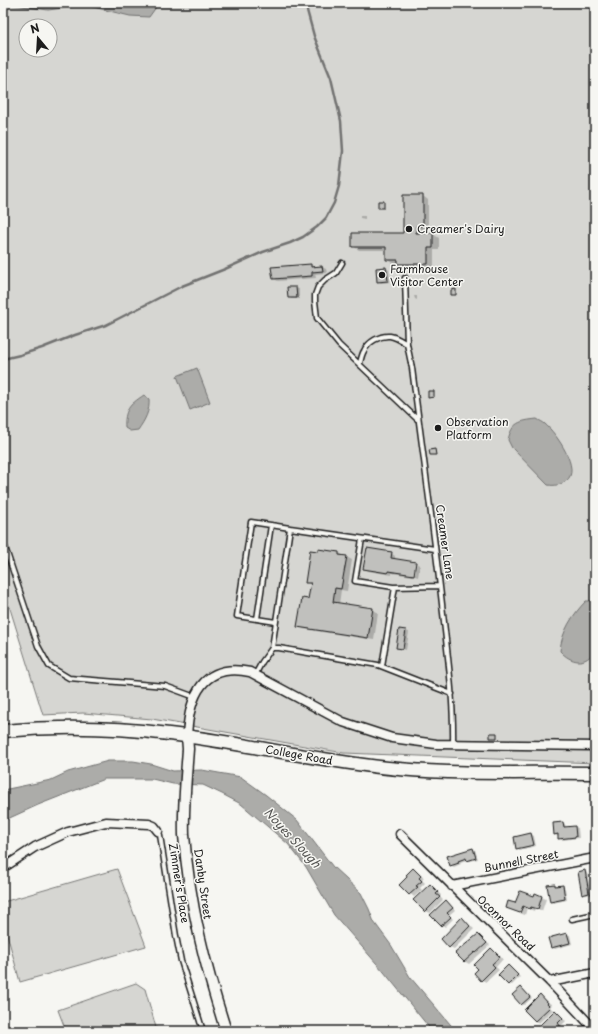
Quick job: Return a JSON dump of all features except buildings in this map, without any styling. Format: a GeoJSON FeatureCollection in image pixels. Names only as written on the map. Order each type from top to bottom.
{"type":"FeatureCollection","features":[{"type":"Feature","properties":{"kind":"main road","name":"College Road"},"geometry":{"type":"LineString","coordinates":[[3,731],[58,728],[142,731],[187,736],[331,761],[398,769],[465,772],[595,773]]}},
{"type":"Feature","properties":{"kind":"street"},"geometry":{"type":"LineString","coordinates":[[187,736],[188,721],[198,690],[204,682],[219,672],[236,669],[250,672],[342,722],[364,730],[404,740],[436,744],[595,746]]}},
{"type":"Feature","properties":{"kind":"street","name":"Danby Street"},"geometry":{"type":"LineString","coordinates":[[187,736],[184,834],[193,904],[207,971],[226,1031]]}},
{"type":"Feature","properties":{"kind":"street","name":"Zimmer's Place"},"geometry":{"type":"LineString","coordinates":[[3,868],[35,847],[68,832],[106,822],[149,824],[154,826],[158,831]]}},
{"type":"Feature","properties":{"kind":"street","name":"Oconnor Road"},"geometry":{"type":"LineString","coordinates":[[400,834],[550,982],[595,1030]]}},
{"type":"Feature","properties":{"kind":"street","name":"Bunnell Street"},"geometry":{"type":"LineString","coordinates":[[452,886],[595,858]]}},
{"type":"Feature","properties":{"kind":"street"},"geometry":{"type":"LineString","coordinates":[[550,982],[595,973]]}},
{"type":"Feature","properties":{"kind":"lane"},"geometry":{"type":"LineString","coordinates":[[342,263],[336,273],[325,280],[318,288],[315,295],[317,318],[339,345],[360,363],[417,419]]}},
{"type":"Feature","properties":{"kind":"lane","name":"Creamer Lane"},"geometry":{"type":"LineString","coordinates":[[405,278],[407,344],[413,374],[417,419],[440,586],[452,694],[453,744]]}},
{"type":"Feature","properties":{"kind":"lane"},"geometry":{"type":"LineString","coordinates":[[360,363],[364,351],[370,343],[379,338],[390,336],[401,339],[407,344]]}},
{"type":"Feature","properties":{"kind":"lane"},"geometry":{"type":"LineString","coordinates":[[276,622],[237,616],[251,522],[435,549]]}},
{"type":"Feature","properties":{"kind":"lane"},"geometry":{"type":"LineString","coordinates":[[257,619],[271,525]]}},
{"type":"Feature","properties":{"kind":"lane"},"geometry":{"type":"LineString","coordinates":[[256,675],[262,662],[272,648],[290,528]]}},
{"type":"Feature","properties":{"kind":"lane"},"geometry":{"type":"LineString","coordinates":[[362,538],[355,581],[396,587],[440,586]]}},
{"type":"Feature","properties":{"kind":"lane"},"geometry":{"type":"LineString","coordinates":[[3,541],[38,646],[49,666],[69,678],[165,686],[195,697]]}},
{"type":"Feature","properties":{"kind":"lane"},"geometry":{"type":"LineString","coordinates":[[382,666],[396,587]]}},
{"type":"Feature","properties":{"kind":"lane"},"geometry":{"type":"LineString","coordinates":[[272,648],[382,666],[452,694]]}},
{"type":"Feature","properties":{"kind":"lane","name":"Zimmer's Place"},"geometry":{"type":"LineString","coordinates":[[158,831],[160,835],[181,961],[203,1031]]}},
{"type":"Feature","properties":{"kind":"lane"},"geometry":{"type":"LineString","coordinates":[[572,919],[595,914]]}},
{"type":"Feature","properties":{"kind":"shaded area"},"geometry":{"type":"Polygon","coordinates":[[[3,3],[595,3],[595,763],[344,753],[152,719],[83,713],[43,715],[3,586],[3,3]]]}},
{"type":"Feature","properties":{"kind":"shaded area"},"geometry":{"type":"Polygon","coordinates":[[[117,869],[146,946],[20,982],[3,919],[3,902],[117,869]]]}},
{"type":"Feature","properties":{"kind":"shaded area"},"geometry":{"type":"Polygon","coordinates":[[[136,983],[145,989],[157,1031],[66,1031],[58,1010],[136,983]]]}},
{"type":"Feature","properties":{"kind":"water"},"geometry":{"type":"Polygon","coordinates":[[[3,3],[159,3],[149,17],[130,16],[85,5],[48,10],[3,3]]]}},
{"type":"Feature","properties":{"kind":"water"},"geometry":{"type":"Polygon","coordinates":[[[197,368],[210,402],[190,410],[177,376],[197,368]]]}},
{"type":"Feature","properties":{"kind":"water"},"geometry":{"type":"Polygon","coordinates":[[[144,395],[149,399],[149,408],[143,423],[138,430],[130,431],[125,428],[125,417],[128,408],[144,395]]]}},
{"type":"Feature","properties":{"kind":"water"},"geometry":{"type":"Polygon","coordinates":[[[537,419],[550,429],[566,452],[571,469],[570,476],[566,481],[560,484],[548,485],[512,448],[508,440],[514,426],[521,422],[537,419]]]}},
{"type":"Feature","properties":{"kind":"water"},"geometry":{"type":"Polygon","coordinates":[[[586,601],[595,601],[595,650],[587,659],[578,661],[569,658],[560,651],[568,624],[586,601]]]}},
{"type":"Feature","properties":{"kind":"water","name":"Noyes Slough"},"geometry":{"type":"Polygon","coordinates":[[[108,761],[133,761],[151,764],[173,771],[202,770],[241,777],[266,795],[297,820],[333,867],[361,893],[374,922],[391,945],[410,977],[456,1031],[432,1031],[384,972],[334,915],[306,867],[288,844],[241,804],[203,785],[173,784],[152,779],[104,779],[38,805],[3,821],[3,790],[51,780],[68,772],[108,761]]]}},
{"type":"Feature","properties":{"kind":"waterway"},"geometry":{"type":"LineString","coordinates":[[3,359],[42,348],[106,325],[182,286],[303,237],[317,227],[326,218],[334,203],[339,186],[343,151],[341,121],[331,78],[314,36],[305,3]]}},
{"type":"Feature","properties":{"kind":"place","name":"Creamer's Dairy"},"geometry":{"type":"Point","coordinates":[409,229]}},
{"type":"Feature","properties":{"kind":"place","name":"Farmhouse Visitor Center"},"geometry":{"type":"Point","coordinates":[382,275]}},
{"type":"Feature","properties":{"kind":"place","name":"Observation Platform"},"geometry":{"type":"Point","coordinates":[438,428]}}]}
